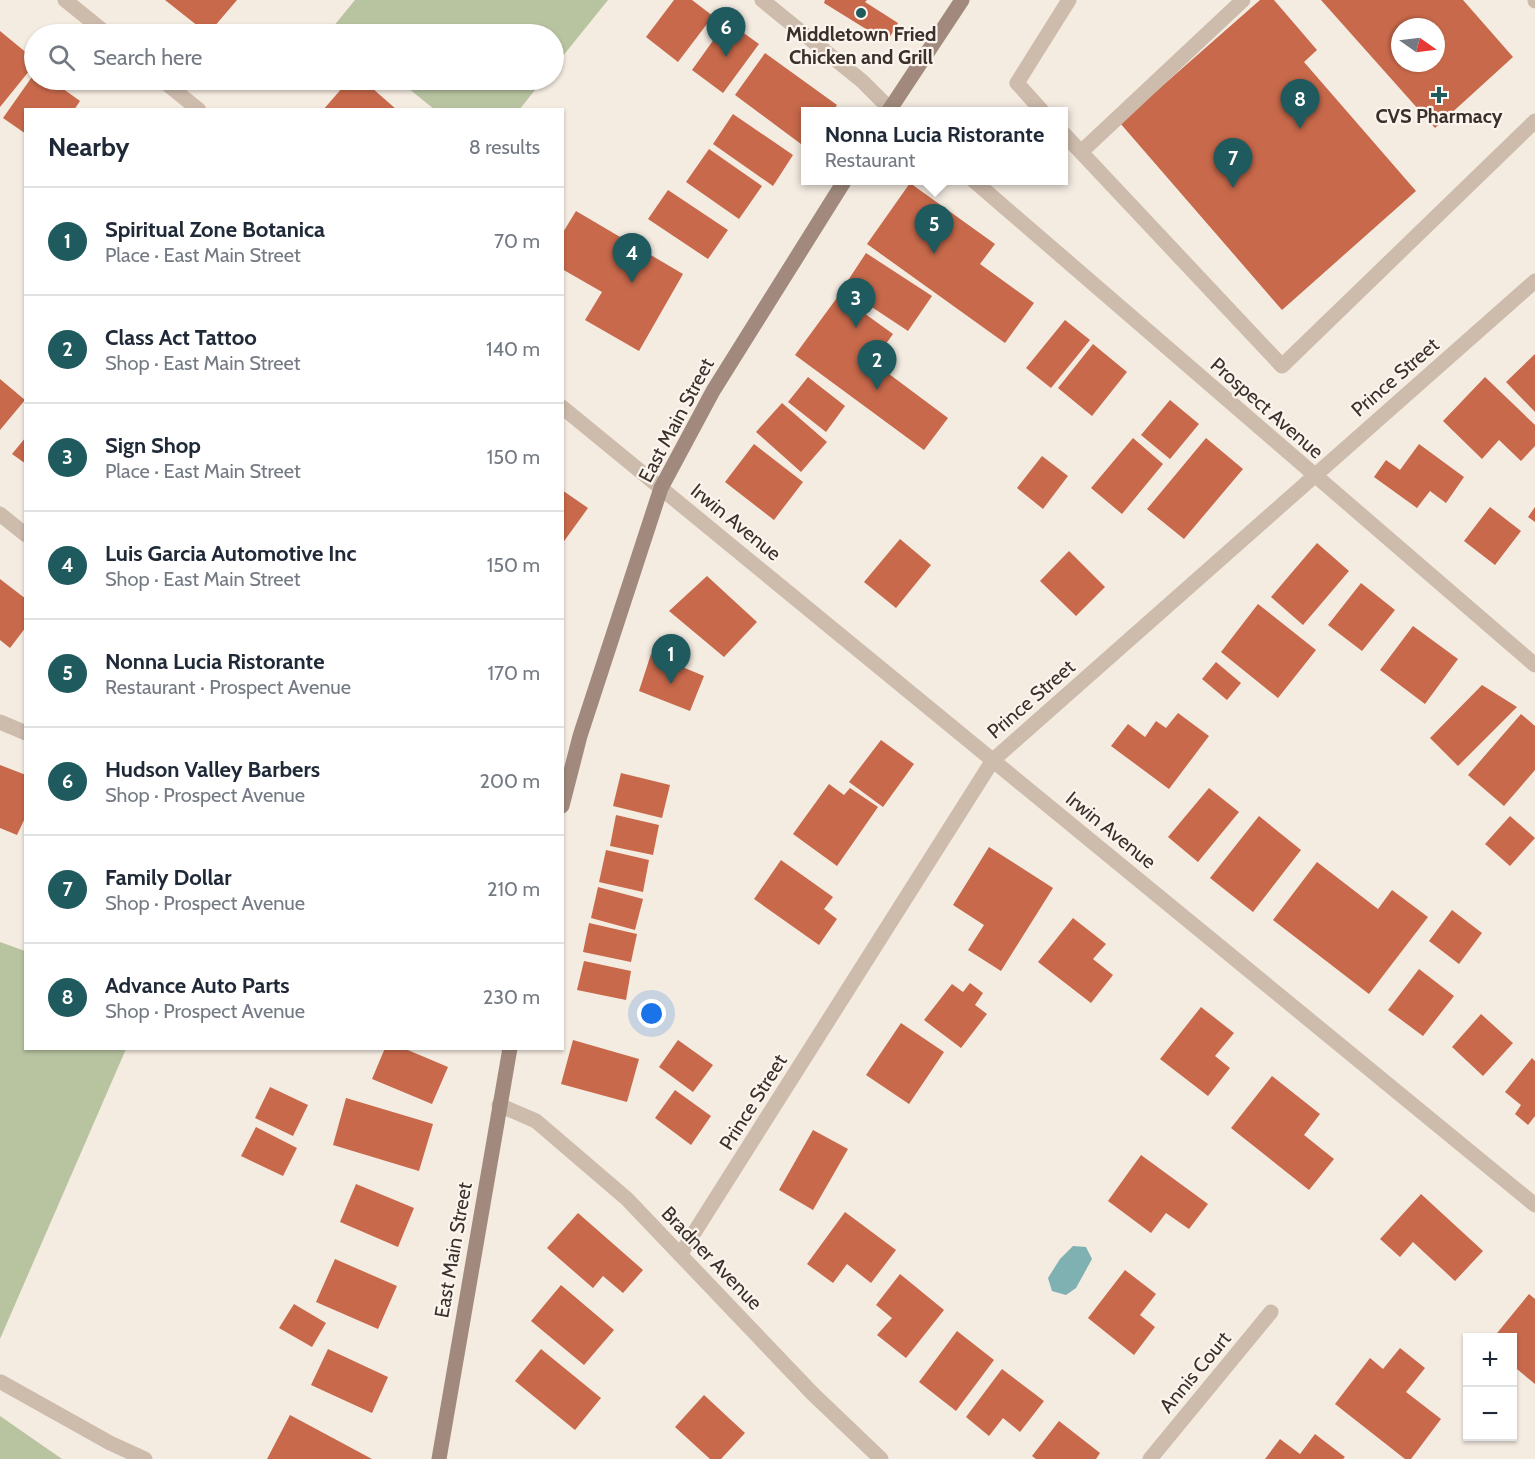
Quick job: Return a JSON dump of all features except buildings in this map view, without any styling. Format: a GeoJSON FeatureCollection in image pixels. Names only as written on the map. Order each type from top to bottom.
{"type":"FeatureCollection","features":[{"type":"Feature","properties":{"kind":"main road"},"geometry":{"type":"LineString","coordinates":[[894,107],[962,0]]}},
{"type":"Feature","properties":{"kind":"main road","name":"East Main Street"},"geometry":{"type":"LineString","coordinates":[[564,798],[580,736],[661,488],[713,391],[842,185]]}},
{"type":"Feature","properties":{"kind":"main road","name":"East Main Street"},"geometry":{"type":"LineString","coordinates":[[439,1459],[510,1050]]}},
{"type":"Feature","properties":{"kind":"street"},"geometry":{"type":"LineString","coordinates":[[65,0],[95,24]]}},
{"type":"Feature","properties":{"kind":"street"},"geometry":{"type":"LineString","coordinates":[[762,0],[862,81],[887,107]]}},
{"type":"Feature","properties":{"kind":"street"},"geometry":{"type":"LineString","coordinates":[[1039,107],[1017,83],[1069,0]]}},
{"type":"Feature","properties":{"kind":"street"},"geometry":{"type":"LineString","coordinates":[[1081,152],[1243,0]]}},
{"type":"Feature","properties":{"kind":"street"},"geometry":{"type":"LineString","coordinates":[[174,90],[197,108]]}},
{"type":"Feature","properties":{"kind":"street"},"geometry":{"type":"LineString","coordinates":[[1068,138],[1282,366],[1535,121]]}},
{"type":"Feature","properties":{"kind":"street","name":"Prospect Avenue"},"geometry":{"type":"LineString","coordinates":[[979,185],[1535,665]]}},
{"type":"Feature","properties":{"kind":"street","name":"Prince Street"},"geometry":{"type":"LineString","coordinates":[[680,1255],[993,760],[1535,281]]}},
{"type":"Feature","properties":{"kind":"street","name":"Irwin Avenue"},"geometry":{"type":"LineString","coordinates":[[564,409],[1535,1205]]}},
{"type":"Feature","properties":{"kind":"street"},"geometry":{"type":"LineString","coordinates":[[0,514],[24,533]]}},
{"type":"Feature","properties":{"kind":"street"},"geometry":{"type":"LineString","coordinates":[[0,722],[24,732]]}},
{"type":"Feature","properties":{"kind":"street","name":"Bradner Avenue"},"geometry":{"type":"LineString","coordinates":[[499,1105],[536,1121],[627,1198],[813,1394],[881,1459]]}},
{"type":"Feature","properties":{"kind":"street","name":"Annis Court"},"geometry":{"type":"LineString","coordinates":[[1150,1459],[1271,1312]]}},
{"type":"Feature","properties":{"kind":"street"},"geometry":{"type":"LineString","coordinates":[[1,1382],[110,1443],[145,1459]]}},
{"type":"Feature","properties":{"kind":"green space"},"geometry":{"type":"Polygon","coordinates":[[[355,0],[608,0],[564,55],[564,24],[335,24],[355,0]]]}},
{"type":"Feature","properties":{"kind":"green space"},"geometry":{"type":"Polygon","coordinates":[[[410,90],[535,90],[521,108],[433,108],[410,90]]]}},
{"type":"Feature","properties":{"kind":"green space"},"geometry":{"type":"Polygon","coordinates":[[[0,942],[24,951],[24,1050],[126,1050],[0,1339],[0,942]]]}},
{"type":"Feature","properties":{"kind":"green space"},"geometry":{"type":"Polygon","coordinates":[[[0,1416],[62,1459],[0,1459],[0,1416]]]}},
{"type":"Feature","properties":{"kind":"water"},"geometry":{"type":"Polygon","coordinates":[[[1073,1246],[1086,1247],[1092,1259],[1076,1288],[1066,1295],[1052,1291],[1048,1278],[1060,1259],[1073,1246]]]}},
{"type":"Feature","properties":{"kind":"place","name":"Middletown Fried Chicken and Grill"},"geometry":{"type":"Point","coordinates":[861,13]}},
{"type":"Feature","properties":{"kind":"place","name":"Hudson Valley Barbers"},"geometry":{"type":"Point","coordinates":[726,57]}},
{"type":"Feature","properties":{"kind":"place","name":"CVS Pharmacy"},"geometry":{"type":"Point","coordinates":[1439,95]}},
{"type":"Feature","properties":{"kind":"place","name":"Advance Auto Parts"},"geometry":{"type":"Point","coordinates":[1300,129]}},
{"type":"Feature","properties":{"kind":"place","name":"Family Dollar"},"geometry":{"type":"Point","coordinates":[1233,188]}},
{"type":"Feature","properties":{"kind":"place","name":"Nonna Lucia Ristorante"},"geometry":{"type":"Point","coordinates":[934,254]}},
{"type":"Feature","properties":{"kind":"place","name":"Luis Garcia Automotive Inc"},"geometry":{"type":"Point","coordinates":[632,283]}},
{"type":"Feature","properties":{"kind":"place","name":"Sign Shop"},"geometry":{"type":"Point","coordinates":[856,328]}},
{"type":"Feature","properties":{"kind":"place","name":"Class Act Tattoo"},"geometry":{"type":"Point","coordinates":[877,390]}},
{"type":"Feature","properties":{"kind":"place","name":"Spiritual Zone Botanica"},"geometry":{"type":"Point","coordinates":[671,684]}}]}
